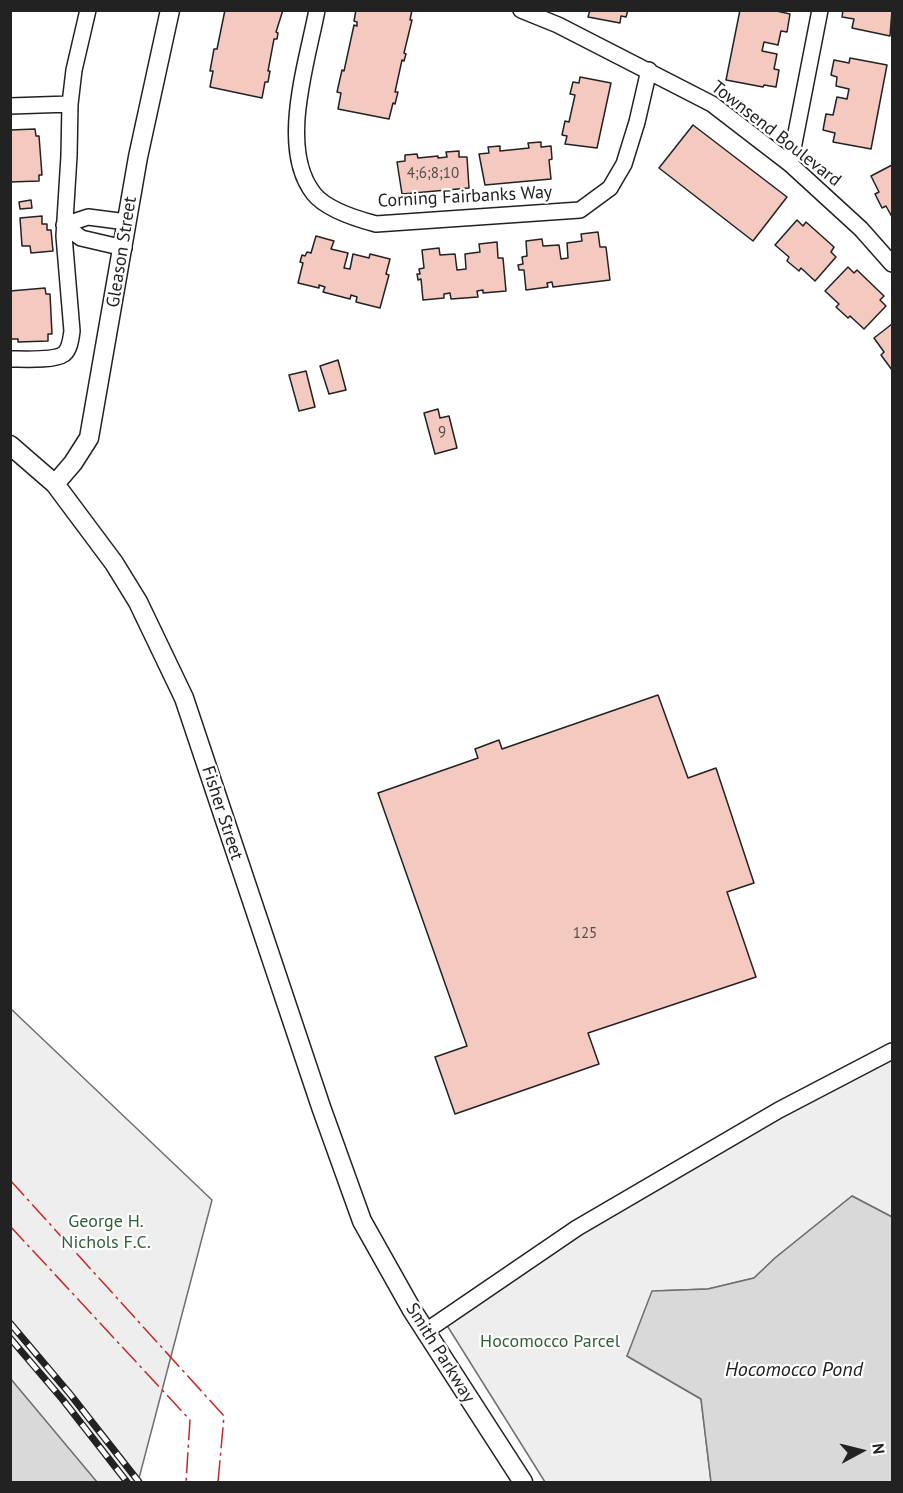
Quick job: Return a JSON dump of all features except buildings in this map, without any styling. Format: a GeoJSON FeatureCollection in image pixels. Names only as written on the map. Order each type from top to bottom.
{"type":"FeatureCollection","features":[{"type":"Feature","properties":{"kind":"street"},"geometry":{"type":"LineString","coordinates":[[10,359],[53,357],[64,354],[69,345],[72,331],[64,225],[69,156],[69,104],[74,70],[88,10]]}},
{"type":"Feature","properties":{"kind":"street","name":"Gleason Street"},"geometry":{"type":"LineString","coordinates":[[55,484],[74,463],[89,438],[124,248],[138,157],[170,10]]}},
{"type":"Feature","properties":{"kind":"street","name":"Corning Fairbanks Way"},"geometry":{"type":"LineString","coordinates":[[317,10],[296,120],[296,141],[302,174],[315,196],[348,217],[376,224],[580,210],[610,188],[624,164],[638,122],[649,70]]}},
{"type":"Feature","properties":{"kind":"street","name":"Townsend Boulevard"},"geometry":{"type":"LineString","coordinates":[[521,10],[560,18],[712,104],[790,164],[861,229],[892,264]]}},
{"type":"Feature","properties":{"kind":"street"},"geometry":{"type":"LineString","coordinates":[[790,164],[820,10]]}},
{"type":"Feature","properties":{"kind":"street"},"geometry":{"type":"LineString","coordinates":[[10,106],[69,104]]}},
{"type":"Feature","properties":{"kind":"street"},"geometry":{"type":"LineString","coordinates":[[64,225],[88,217],[127,222]]}},
{"type":"Feature","properties":{"kind":"street"},"geometry":{"type":"LineString","coordinates":[[64,225],[81,238],[124,248]]}},
{"type":"Feature","properties":{"kind":"street","name":"Fisher Street"},"geometry":{"type":"LineString","coordinates":[[10,445],[55,484],[114,563],[138,602],[184,698],[317,1095],[362,1221]]}},
{"type":"Feature","properties":{"kind":"street"},"geometry":{"type":"LineString","coordinates":[[426,1331],[577,1228],[779,1110],[892,1051]]}},
{"type":"Feature","properties":{"kind":"street","name":"Smith Parkway"},"geometry":{"type":"LineString","coordinates":[[362,1221],[426,1331],[523,1482]]}},
{"type":"Feature","properties":{"kind":"green space","name":"George H. Nichols F.C."},"geometry":{"type":"Polygon","coordinates":[[[10,1008],[212,1200],[138,1482],[11,1482],[10,1008]]]}},
{"type":"Feature","properties":{"kind":"green space","name":"Hocomocco Parcel"},"geometry":{"type":"Polygon","coordinates":[[[892,1056],[892,1217],[852,1196],[775,1258],[754,1278],[708,1289],[656,1291],[627,1356],[701,1399],[711,1482],[545,1482],[443,1319],[577,1228],[892,1056]]]}},
{"type":"Feature","properties":{"kind":"water","name":"Hocomocco Pond"},"geometry":{"type":"Polygon","coordinates":[[[852,1196],[892,1217],[892,1482],[711,1482],[701,1399],[627,1356],[652,1291],[708,1289],[754,1278],[775,1258],[852,1196]]]}},
{"type":"Feature","properties":{"kind":"water"},"geometry":{"type":"Polygon","coordinates":[[[10,1378],[97,1482],[11,1482],[10,1378]]]}},
{"type":"Feature","properties":{"kind":"railway"},"geometry":{"type":"LineString","coordinates":[[10,1323],[70,1394],[139,1482]]}},
{"type":"Feature","properties":{"kind":"railway"},"geometry":{"type":"LineString","coordinates":[[10,1338],[63,1400],[127,1482]]}},
{"type":"Feature","properties":{"kind":"power"},"geometry":{"type":"LineString","coordinates":[[10,1180],[224,1416],[218,1482]]}},
{"type":"Feature","properties":{"kind":"power"},"geometry":{"type":"LineString","coordinates":[[10,1226],[190,1420],[186,1482]]}}]}
